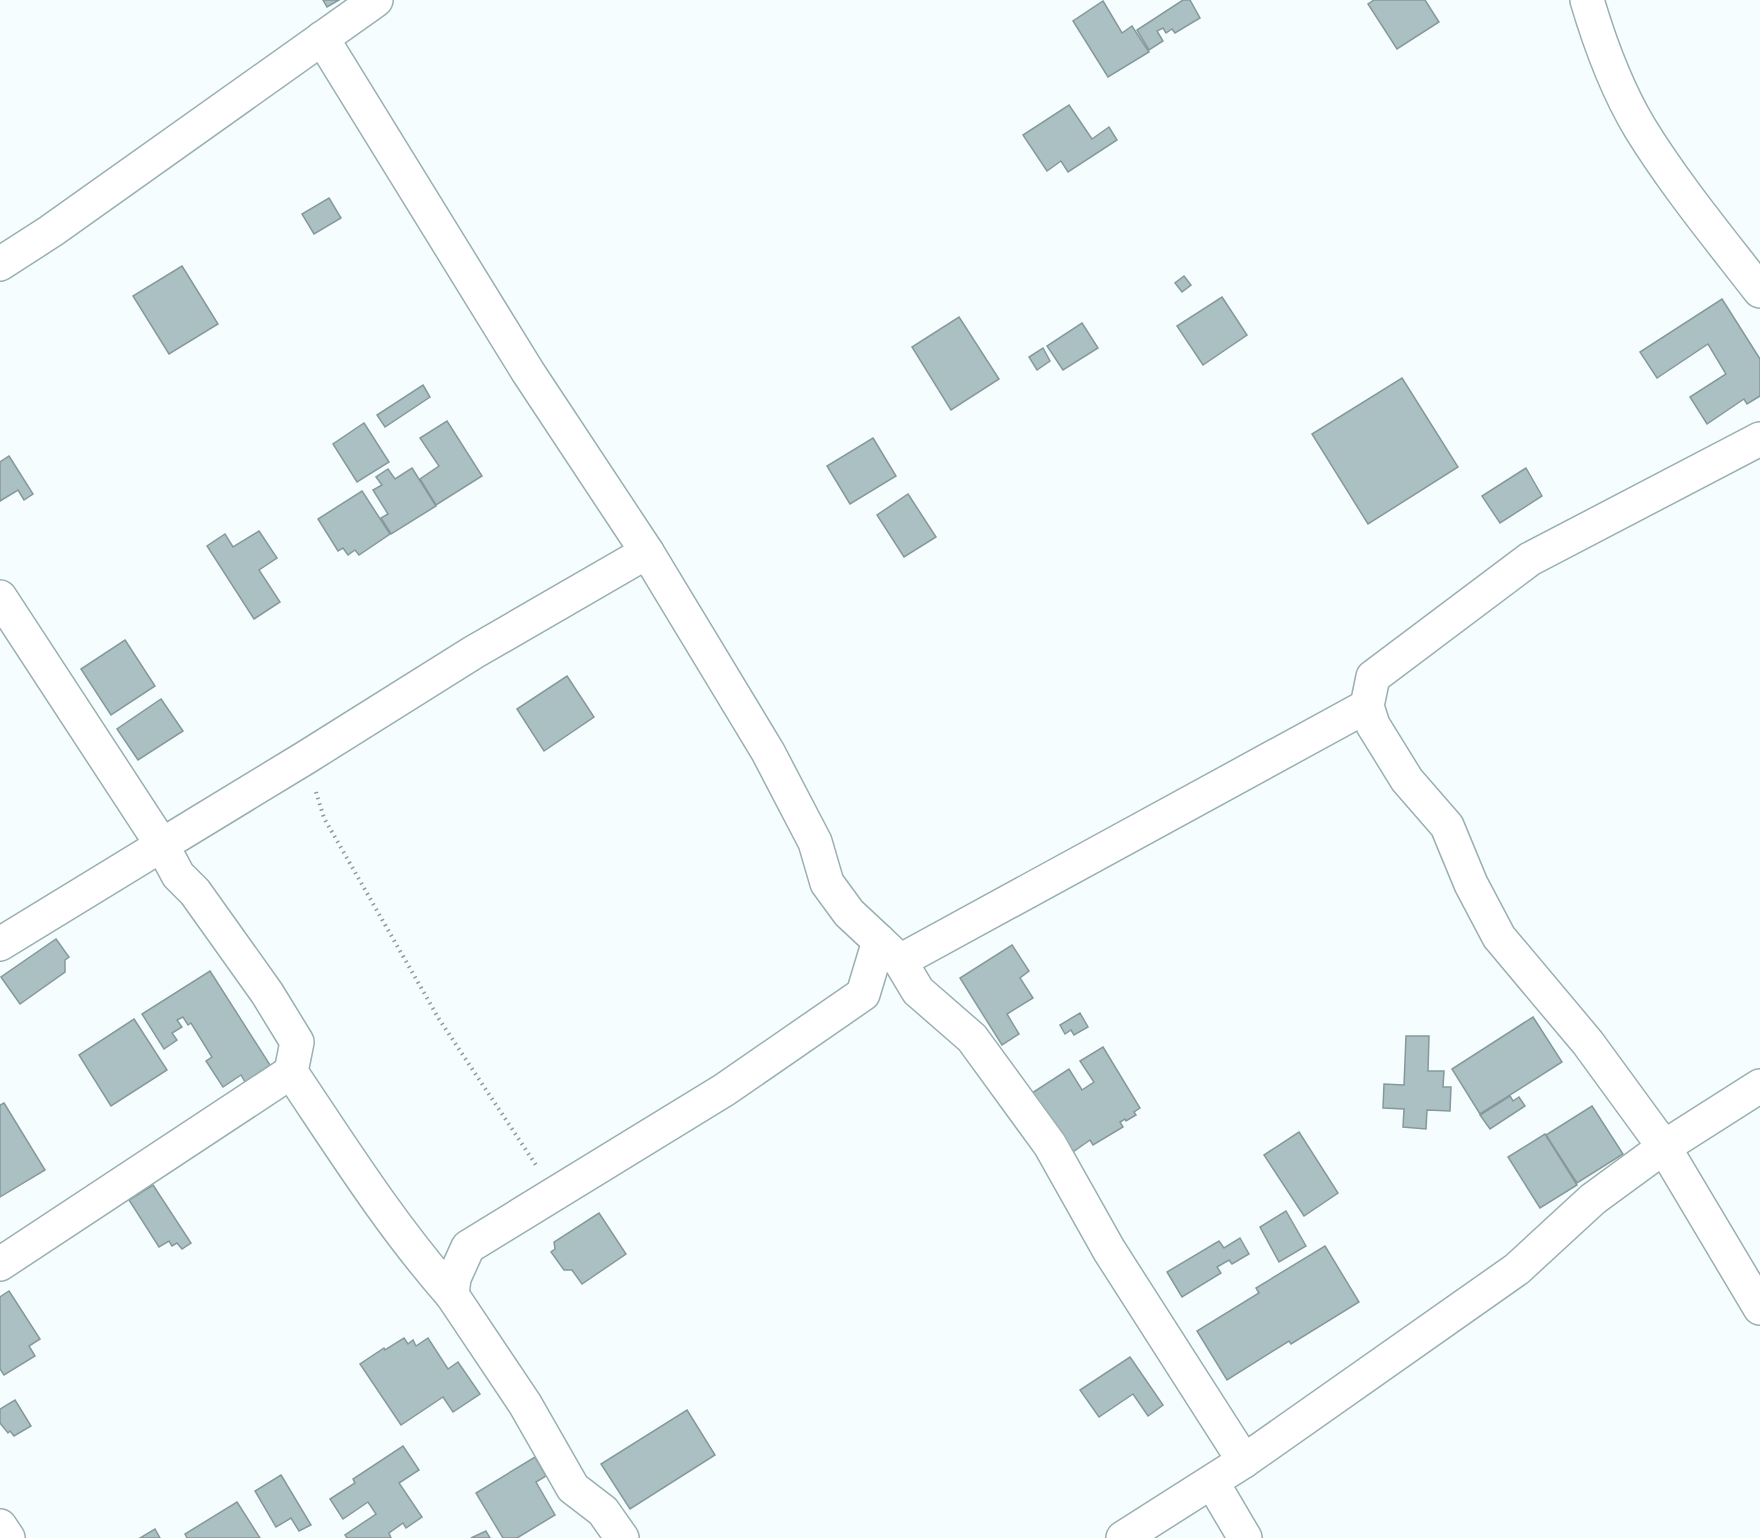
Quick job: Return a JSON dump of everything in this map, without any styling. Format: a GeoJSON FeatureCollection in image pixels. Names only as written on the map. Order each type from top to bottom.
{"type":"FeatureCollection","features":[{"type":"Feature","properties":{"kind":"street"},"geometry":{"type":"LineString","coordinates":[[0,264],[51,231],[376,0]]}},
{"type":"Feature","properties":{"kind":"street"},"geometry":{"type":"LineString","coordinates":[[1587,0],[1614,76],[1639,126],[1669,172],[1760,291]]}},
{"type":"Feature","properties":{"kind":"street"},"geometry":{"type":"LineString","coordinates":[[322,38],[528,372],[647,552],[768,752],[815,842],[827,883],[849,913],[890,951],[918,991],[972,1038],[1050,1145],[1109,1250],[1244,1461]]}},
{"type":"Feature","properties":{"kind":"street"},"geometry":{"type":"LineString","coordinates":[[1760,439],[1530,559],[1373,677],[1367,705],[1372,725],[1407,780],[1447,826],[1471,884],[1499,938],[1588,1043],[1664,1147],[1760,1308]]}},
{"type":"Feature","properties":{"kind":"street"},"geometry":{"type":"LineString","coordinates":[[0,944],[474,652],[647,552]]}},
{"type":"Feature","properties":{"kind":"street"},"geometry":{"type":"LineString","coordinates":[[0,597],[162,844],[178,875],[195,892],[267,993],[297,1042],[291,1072],[381,1206],[452,1295],[525,1404],[573,1488],[603,1510],[622,1538]]}},
{"type":"Feature","properties":{"kind":"street"},"geometry":{"type":"LineString","coordinates":[[452,1295],[454,1278],[468,1247],[724,1090],[863,994],[890,951],[1367,705]]}},
{"type":"Feature","properties":{"kind":"street"},"geometry":{"type":"LineString","coordinates":[[0,1264],[291,1072]]}},
{"type":"Feature","properties":{"kind":"street"},"geometry":{"type":"LineString","coordinates":[[1122,1538],[1244,1461],[1517,1269],[1593,1199],[1664,1147],[1760,1086]]}},
{"type":"Feature","properties":{"kind":"street"},"geometry":{"type":"LineString","coordinates":[[1212,1482],[1245,1538]]}},
{"type":"Feature","properties":{"kind":"street"},"geometry":{"type":"LineString","coordinates":[[0,1526],[8,1538]]}},
{"type":"Feature","properties":{"kind":"path"},"geometry":{"type":"LineString","coordinates":[[305,758],[324,818],[427,999],[555,1193]]}},
{"type":"Feature","properties":{"kind":"building"},"geometry":{"type":"Polygon","coordinates":[[[323,0],[339,0],[327,7],[323,0]]]}},
{"type":"Feature","properties":{"kind":"building"},"geometry":{"type":"Polygon","coordinates":[[[1183,0],[1190,0],[1200,18],[1175,33],[1172,29],[1166,33],[1163,28],[1157,31],[1163,41],[1149,50],[1137,30],[1183,0]]]}},
{"type":"Feature","properties":{"kind":"building"},"geometry":{"type":"Polygon","coordinates":[[[1374,0],[1425,0],[1439,22],[1397,49],[1368,4],[1374,0]]]}},
{"type":"Feature","properties":{"kind":"building"},"geometry":{"type":"Polygon","coordinates":[[[1103,1],[1122,33],[1132,26],[1149,52],[1108,77],[1073,21],[1103,1]]]}},
{"type":"Feature","properties":{"kind":"building"},"geometry":{"type":"Polygon","coordinates":[[[1069,105],[1092,139],[1109,127],[1117,140],[1068,172],[1061,161],[1047,171],[1023,135],[1069,105]]]}},
{"type":"Feature","properties":{"kind":"building"},"geometry":{"type":"Polygon","coordinates":[[[329,198],[341,218],[314,234],[302,214],[329,198]]]}},
{"type":"Feature","properties":{"kind":"building"},"geometry":{"type":"Polygon","coordinates":[[[182,266],[218,324],[169,354],[133,296],[182,266]]]}},
{"type":"Feature","properties":{"kind":"building"},"geometry":{"type":"Polygon","coordinates":[[[1184,276],[1191,285],[1182,292],[1175,283],[1184,276]]]}},
{"type":"Feature","properties":{"kind":"building"},"geometry":{"type":"Polygon","coordinates":[[[1222,297],[1247,335],[1203,365],[1177,326],[1222,297]]]}},
{"type":"Feature","properties":{"kind":"building"},"geometry":{"type":"Polygon","coordinates":[[[1722,299],[1760,359],[1760,396],[1747,404],[1744,399],[1707,424],[1690,397],[1726,374],[1708,344],[1657,378],[1640,352],[1722,299]]]}},
{"type":"Feature","properties":{"kind":"building"},"geometry":{"type":"Polygon","coordinates":[[[959,317],[999,379],[951,410],[912,347],[959,317]]]}},
{"type":"Feature","properties":{"kind":"building"},"geometry":{"type":"Polygon","coordinates":[[[1082,323],[1098,348],[1063,370],[1047,346],[1082,323]]]}},
{"type":"Feature","properties":{"kind":"building"},"geometry":{"type":"Polygon","coordinates":[[[1043,348],[1050,361],[1037,370],[1029,357],[1043,348]]]}},
{"type":"Feature","properties":{"kind":"building"},"geometry":{"type":"Polygon","coordinates":[[[1402,378],[1458,467],[1368,524],[1312,434],[1402,378]]]}},
{"type":"Feature","properties":{"kind":"building"},"geometry":{"type":"Polygon","coordinates":[[[423,385],[430,397],[385,427],[377,415],[423,385]]]}},
{"type":"Feature","properties":{"kind":"building"},"geometry":{"type":"Polygon","coordinates":[[[447,421],[482,476],[436,505],[420,479],[439,466],[420,438],[447,421]]]}},
{"type":"Feature","properties":{"kind":"building"},"geometry":{"type":"Polygon","coordinates":[[[364,423],[389,462],[357,482],[333,444],[364,423]]]}},
{"type":"Feature","properties":{"kind":"building"},"geometry":{"type":"Polygon","coordinates":[[[873,438],[896,476],[850,504],[827,466],[873,438]]]}},
{"type":"Feature","properties":{"kind":"building"},"geometry":{"type":"Polygon","coordinates":[[[9,456],[33,494],[24,500],[18,490],[0,501],[0,462],[9,456]]]}},
{"type":"Feature","properties":{"kind":"building"},"geometry":{"type":"Polygon","coordinates":[[[412,468],[436,506],[391,534],[381,518],[388,514],[373,490],[382,485],[376,477],[388,469],[395,479],[412,468]]]}},
{"type":"Feature","properties":{"kind":"building"},"geometry":{"type":"Polygon","coordinates":[[[1526,468],[1542,496],[1500,523],[1482,496],[1526,468]]]}},
{"type":"Feature","properties":{"kind":"building"},"geometry":{"type":"Polygon","coordinates":[[[362,491],[390,534],[359,555],[355,550],[348,555],[343,548],[338,551],[318,519],[362,491]]]}},
{"type":"Feature","properties":{"kind":"building"},"geometry":{"type":"Polygon","coordinates":[[[908,494],[936,537],[904,557],[877,515],[908,494]]]}},
{"type":"Feature","properties":{"kind":"building"},"geometry":{"type":"Polygon","coordinates":[[[259,531],[277,558],[259,570],[280,602],[254,619],[207,546],[225,534],[233,547],[259,531]]]}},
{"type":"Feature","properties":{"kind":"building"},"geometry":{"type":"Polygon","coordinates":[[[125,640],[155,686],[111,715],[81,669],[125,640]]]}},
{"type":"Feature","properties":{"kind":"building"},"geometry":{"type":"Polygon","coordinates":[[[567,676],[594,717],[544,751],[517,709],[567,676]]]}},
{"type":"Feature","properties":{"kind":"building"},"geometry":{"type":"Polygon","coordinates":[[[161,699],[183,731],[138,760],[117,729],[161,699]]]}},
{"type":"Feature","properties":{"kind":"building"},"geometry":{"type":"Polygon","coordinates":[[[56,939],[69,957],[65,960],[65,972],[20,1004],[1,977],[56,939]]]}},
{"type":"Feature","properties":{"kind":"building"},"geometry":{"type":"Polygon","coordinates":[[[1012,945],[1029,971],[1020,978],[1033,998],[1007,1014],[1019,1034],[1002,1045],[960,978],[1012,945]]]}},
{"type":"Feature","properties":{"kind":"building"},"geometry":{"type":"Polygon","coordinates":[[[210,971],[270,1065],[245,1082],[241,1075],[223,1087],[206,1061],[212,1057],[191,1023],[188,1025],[183,1017],[177,1020],[182,1027],[172,1033],[177,1040],[164,1049],[142,1014],[210,971]]]}},
{"type":"Feature","properties":{"kind":"building"},"geometry":{"type":"Polygon","coordinates":[[[1080,1013],[1088,1027],[1074,1035],[1071,1030],[1065,1034],[1060,1025],[1080,1013]]]}},
{"type":"Feature","properties":{"kind":"building"},"geometry":{"type":"Polygon","coordinates":[[[1533,1017],[1562,1062],[1480,1114],[1452,1069],[1533,1017]]]}},
{"type":"Feature","properties":{"kind":"building"},"geometry":{"type":"Polygon","coordinates":[[[134,1019],[167,1070],[111,1106],[79,1055],[134,1019]]]}},
{"type":"Feature","properties":{"kind":"building"},"geometry":{"type":"Polygon","coordinates":[[[1406,1036],[1429,1036],[1428,1071],[1444,1071],[1443,1087],[1451,1087],[1450,1111],[1427,1110],[1426,1129],[1403,1127],[1404,1109],[1383,1108],[1384,1084],[1404,1085],[1406,1036]]]}},
{"type":"Feature","properties":{"kind":"building"},"geometry":{"type":"Polygon","coordinates":[[[1103,1047],[1140,1108],[1134,1112],[1136,1115],[1120,1122],[1123,1127],[1093,1145],[1090,1140],[1070,1154],[1032,1093],[1069,1069],[1082,1090],[1094,1082],[1080,1061],[1103,1047]]]}},
{"type":"Feature","properties":{"kind":"building"},"geometry":{"type":"Polygon","coordinates":[[[1510,1096],[1513,1101],[1519,1097],[1525,1106],[1490,1129],[1480,1115],[1510,1096]]]}},
{"type":"Feature","properties":{"kind":"building"},"geometry":{"type":"Polygon","coordinates":[[[4,1103],[45,1170],[0,1197],[0,1105],[4,1103]]]}},
{"type":"Feature","properties":{"kind":"building"},"geometry":{"type":"Polygon","coordinates":[[[1592,1106],[1623,1154],[1577,1183],[1546,1135],[1592,1106]]]}},
{"type":"Feature","properties":{"kind":"building"},"geometry":{"type":"Polygon","coordinates":[[[1299,1132],[1338,1193],[1304,1216],[1264,1155],[1299,1132]]]}},
{"type":"Feature","properties":{"kind":"building"},"geometry":{"type":"Polygon","coordinates":[[[1545,1134],[1577,1185],[1540,1208],[1508,1157],[1545,1134]]]}},
{"type":"Feature","properties":{"kind":"building"},"geometry":{"type":"Polygon","coordinates":[[[153,1185],[191,1243],[182,1249],[177,1243],[172,1246],[169,1241],[159,1247],[129,1200],[153,1185]]]}},
{"type":"Feature","properties":{"kind":"building"},"geometry":{"type":"Polygon","coordinates":[[[1286,1211],[1306,1246],[1279,1262],[1260,1227],[1286,1211]]]}},
{"type":"Feature","properties":{"kind":"building"},"geometry":{"type":"Polygon","coordinates":[[[599,1213],[626,1254],[582,1284],[572,1270],[564,1270],[551,1252],[555,1249],[554,1242],[599,1213]]]}},
{"type":"Feature","properties":{"kind":"building"},"geometry":{"type":"Polygon","coordinates":[[[1240,1238],[1249,1254],[1232,1264],[1229,1260],[1217,1267],[1221,1273],[1182,1297],[1167,1272],[1219,1241],[1224,1248],[1240,1238]]]}},
{"type":"Feature","properties":{"kind":"building"},"geometry":{"type":"Polygon","coordinates":[[[1325,1246],[1359,1302],[1291,1344],[1289,1341],[1227,1380],[1197,1331],[1259,1293],[1256,1288],[1325,1246]]]}},
{"type":"Feature","properties":{"kind":"building"},"geometry":{"type":"Polygon","coordinates":[[[9,1291],[40,1339],[29,1346],[35,1356],[4,1375],[0,1369],[0,1297],[9,1291]]]}},
{"type":"Feature","properties":{"kind":"building"},"geometry":{"type":"Polygon","coordinates":[[[404,1338],[408,1344],[413,1340],[416,1346],[428,1338],[448,1369],[458,1362],[480,1394],[453,1412],[443,1397],[401,1425],[360,1364],[404,1338]]]}},
{"type":"Feature","properties":{"kind":"building"},"geometry":{"type":"Polygon","coordinates":[[[1130,1357],[1163,1405],[1148,1416],[1133,1394],[1099,1417],[1080,1390],[1130,1357]]]}},
{"type":"Feature","properties":{"kind":"building"},"geometry":{"type":"Polygon","coordinates":[[[15,1400],[31,1426],[14,1436],[10,1431],[8,1433],[0,1423],[0,1409],[15,1400]]]}},
{"type":"Feature","properties":{"kind":"building"},"geometry":{"type":"Polygon","coordinates":[[[687,1410],[715,1455],[630,1509],[601,1464],[687,1410]]]}},
{"type":"Feature","properties":{"kind":"building"},"geometry":{"type":"Polygon","coordinates":[[[403,1446],[419,1470],[399,1483],[422,1517],[406,1528],[403,1523],[389,1533],[391,1538],[347,1538],[345,1535],[376,1514],[368,1502],[343,1519],[330,1499],[355,1483],[353,1479],[403,1446]]]}},
{"type":"Feature","properties":{"kind":"building"},"geometry":{"type":"Polygon","coordinates":[[[535,1457],[546,1476],[536,1482],[555,1515],[517,1538],[503,1538],[476,1493],[535,1457]]]}},
{"type":"Feature","properties":{"kind":"building"},"geometry":{"type":"Polygon","coordinates":[[[281,1475],[311,1525],[299,1531],[291,1518],[276,1527],[255,1491],[281,1475]]]}},
{"type":"Feature","properties":{"kind":"building"},"geometry":{"type":"Polygon","coordinates":[[[237,1502],[260,1538],[187,1538],[185,1534],[237,1502]]]}},
{"type":"Feature","properties":{"kind":"building"},"geometry":{"type":"Polygon","coordinates":[[[155,1529],[160,1538],[140,1538],[155,1529]]]}},
{"type":"Feature","properties":{"kind":"building"},"geometry":{"type":"Polygon","coordinates":[[[486,1531],[490,1538],[471,1538],[486,1531]]]}}]}
